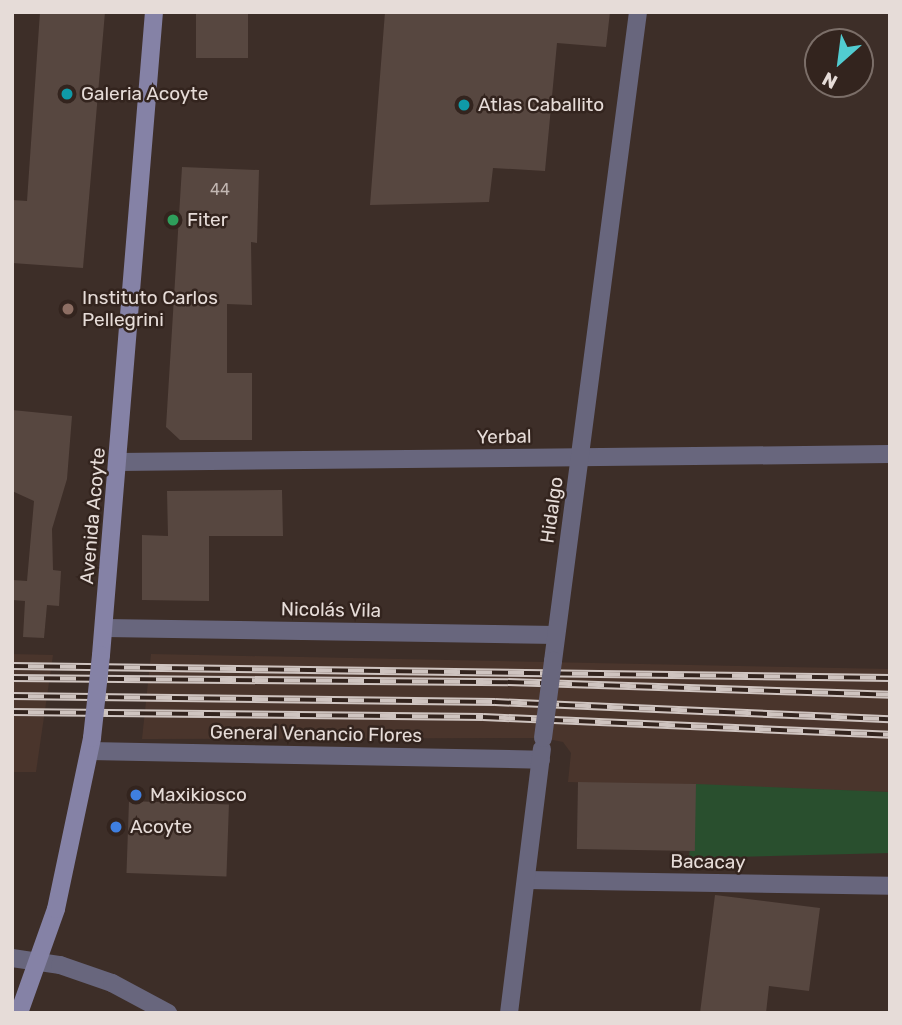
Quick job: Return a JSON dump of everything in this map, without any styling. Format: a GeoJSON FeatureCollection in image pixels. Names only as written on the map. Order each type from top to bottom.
{"type":"FeatureCollection","features":[{"type":"Feature","properties":{"kind":"main road","name":"Avenida Acoyte"},"geometry":{"type":"LineString","coordinates":[[19,1013],[39,962],[91,744],[119,462],[154,12]]}},
{"type":"Feature","properties":{"kind":"street","name":"Hidalgo"},"geometry":{"type":"LineString","coordinates":[[509,1013],[638,12]]}},
{"type":"Feature","properties":{"kind":"street","name":"Yerbal"},"geometry":{"type":"LineString","coordinates":[[119,462],[890,454]]}},
{"type":"Feature","properties":{"kind":"street","name":"Nicolás Vila"},"geometry":{"type":"LineString","coordinates":[[104,628],[556,635]]}},
{"type":"Feature","properties":{"kind":"street","name":"General Venancio Flores"},"geometry":{"type":"LineString","coordinates":[[91,744],[541,760]]}},
{"type":"Feature","properties":{"kind":"street","name":"Bacacay"},"geometry":{"type":"LineString","coordinates":[[526,880],[890,886]]}},
{"type":"Feature","properties":{"kind":"street"},"geometry":{"type":"LineString","coordinates":[[12,958],[39,962],[112,983],[168,1013]]}},
{"type":"Feature","properties":{"kind":"shaded area"},"geometry":{"type":"Polygon","coordinates":[[[12,654],[53,655],[36,772],[12,772],[12,654]]]}},
{"type":"Feature","properties":{"kind":"shaded area"},"geometry":{"type":"Polygon","coordinates":[[[151,654],[890,669],[890,792],[568,782],[571,753],[563,742],[543,738],[142,739],[151,654]]]}},
{"type":"Feature","properties":{"kind":"green space"},"geometry":{"type":"Polygon","coordinates":[[[696,784],[890,792],[890,853],[689,858],[696,784]]]}},
{"type":"Feature","properties":{"kind":"building","name":"Galeria Acoyte"},"geometry":{"type":"Polygon","coordinates":[[[40,12],[105,12],[83,268],[12,263],[12,200],[27,201],[40,12]]]}},
{"type":"Feature","properties":{"kind":"building"},"geometry":{"type":"Polygon","coordinates":[[[196,12],[248,12],[248,58],[196,58],[196,12]]]}},
{"type":"Feature","properties":{"kind":"building","name":"Atlas Caballito"},"geometry":{"type":"Polygon","coordinates":[[[385,12],[610,12],[606,47],[557,43],[545,171],[493,168],[489,202],[370,205],[385,12]]]}},
{"type":"Feature","properties":{"kind":"building"},"geometry":{"type":"Polygon","coordinates":[[[182,167],[259,170],[257,243],[251,242],[252,305],[227,304],[227,373],[252,373],[252,440],[180,440],[166,427],[182,167]]]}},
{"type":"Feature","properties":{"kind":"building"},"geometry":{"type":"Polygon","coordinates":[[[12,410],[72,416],[67,479],[52,529],[53,570],[61,571],[59,606],[47,605],[44,638],[23,637],[25,601],[12,600],[12,580],[27,581],[34,501],[12,491],[12,410]]]}},
{"type":"Feature","properties":{"kind":"building"},"geometry":{"type":"Polygon","coordinates":[[[282,490],[283,536],[209,536],[209,601],[142,600],[142,535],[168,536],[167,491],[282,490]]]}},
{"type":"Feature","properties":{"kind":"building"},"geometry":{"type":"Polygon","coordinates":[[[578,782],[696,784],[695,851],[577,849],[578,782]]]}},
{"type":"Feature","properties":{"kind":"building"},"geometry":{"type":"Polygon","coordinates":[[[129,801],[229,804],[226,876],[126,873],[129,801]]]}},
{"type":"Feature","properties":{"kind":"building"},"geometry":{"type":"Polygon","coordinates":[[[715,895],[820,908],[809,991],[769,986],[766,1013],[700,1013],[715,895]]]}},
{"type":"Feature","properties":{"kind":"railway"},"geometry":{"type":"LineString","coordinates":[[12,666],[890,678]]}},
{"type":"Feature","properties":{"kind":"railway"},"geometry":{"type":"LineString","coordinates":[[12,678],[508,682],[890,695]]}},
{"type":"Feature","properties":{"kind":"railway"},"geometry":{"type":"LineString","coordinates":[[12,696],[495,702],[890,719]]}},
{"type":"Feature","properties":{"kind":"railway"},"geometry":{"type":"LineString","coordinates":[[12,712],[483,717],[890,735]]}},
{"type":"Feature","properties":{"kind":"place","name":"Galeria Acoyte"},"geometry":{"type":"Point","coordinates":[67,94]}},
{"type":"Feature","properties":{"kind":"place","name":"Atlas Caballito"},"geometry":{"type":"Point","coordinates":[464,105]}},
{"type":"Feature","properties":{"kind":"place","name":"Fiter"},"geometry":{"type":"Point","coordinates":[173,220]}},
{"type":"Feature","properties":{"kind":"place","name":"Instituto Carlos Pellegrini"},"geometry":{"type":"Point","coordinates":[68,309]}},
{"type":"Feature","properties":{"kind":"place","name":"Maxikiosco"},"geometry":{"type":"Point","coordinates":[136,795]}},
{"type":"Feature","properties":{"kind":"place","name":"Acoyte"},"geometry":{"type":"Point","coordinates":[116,827]}}]}
